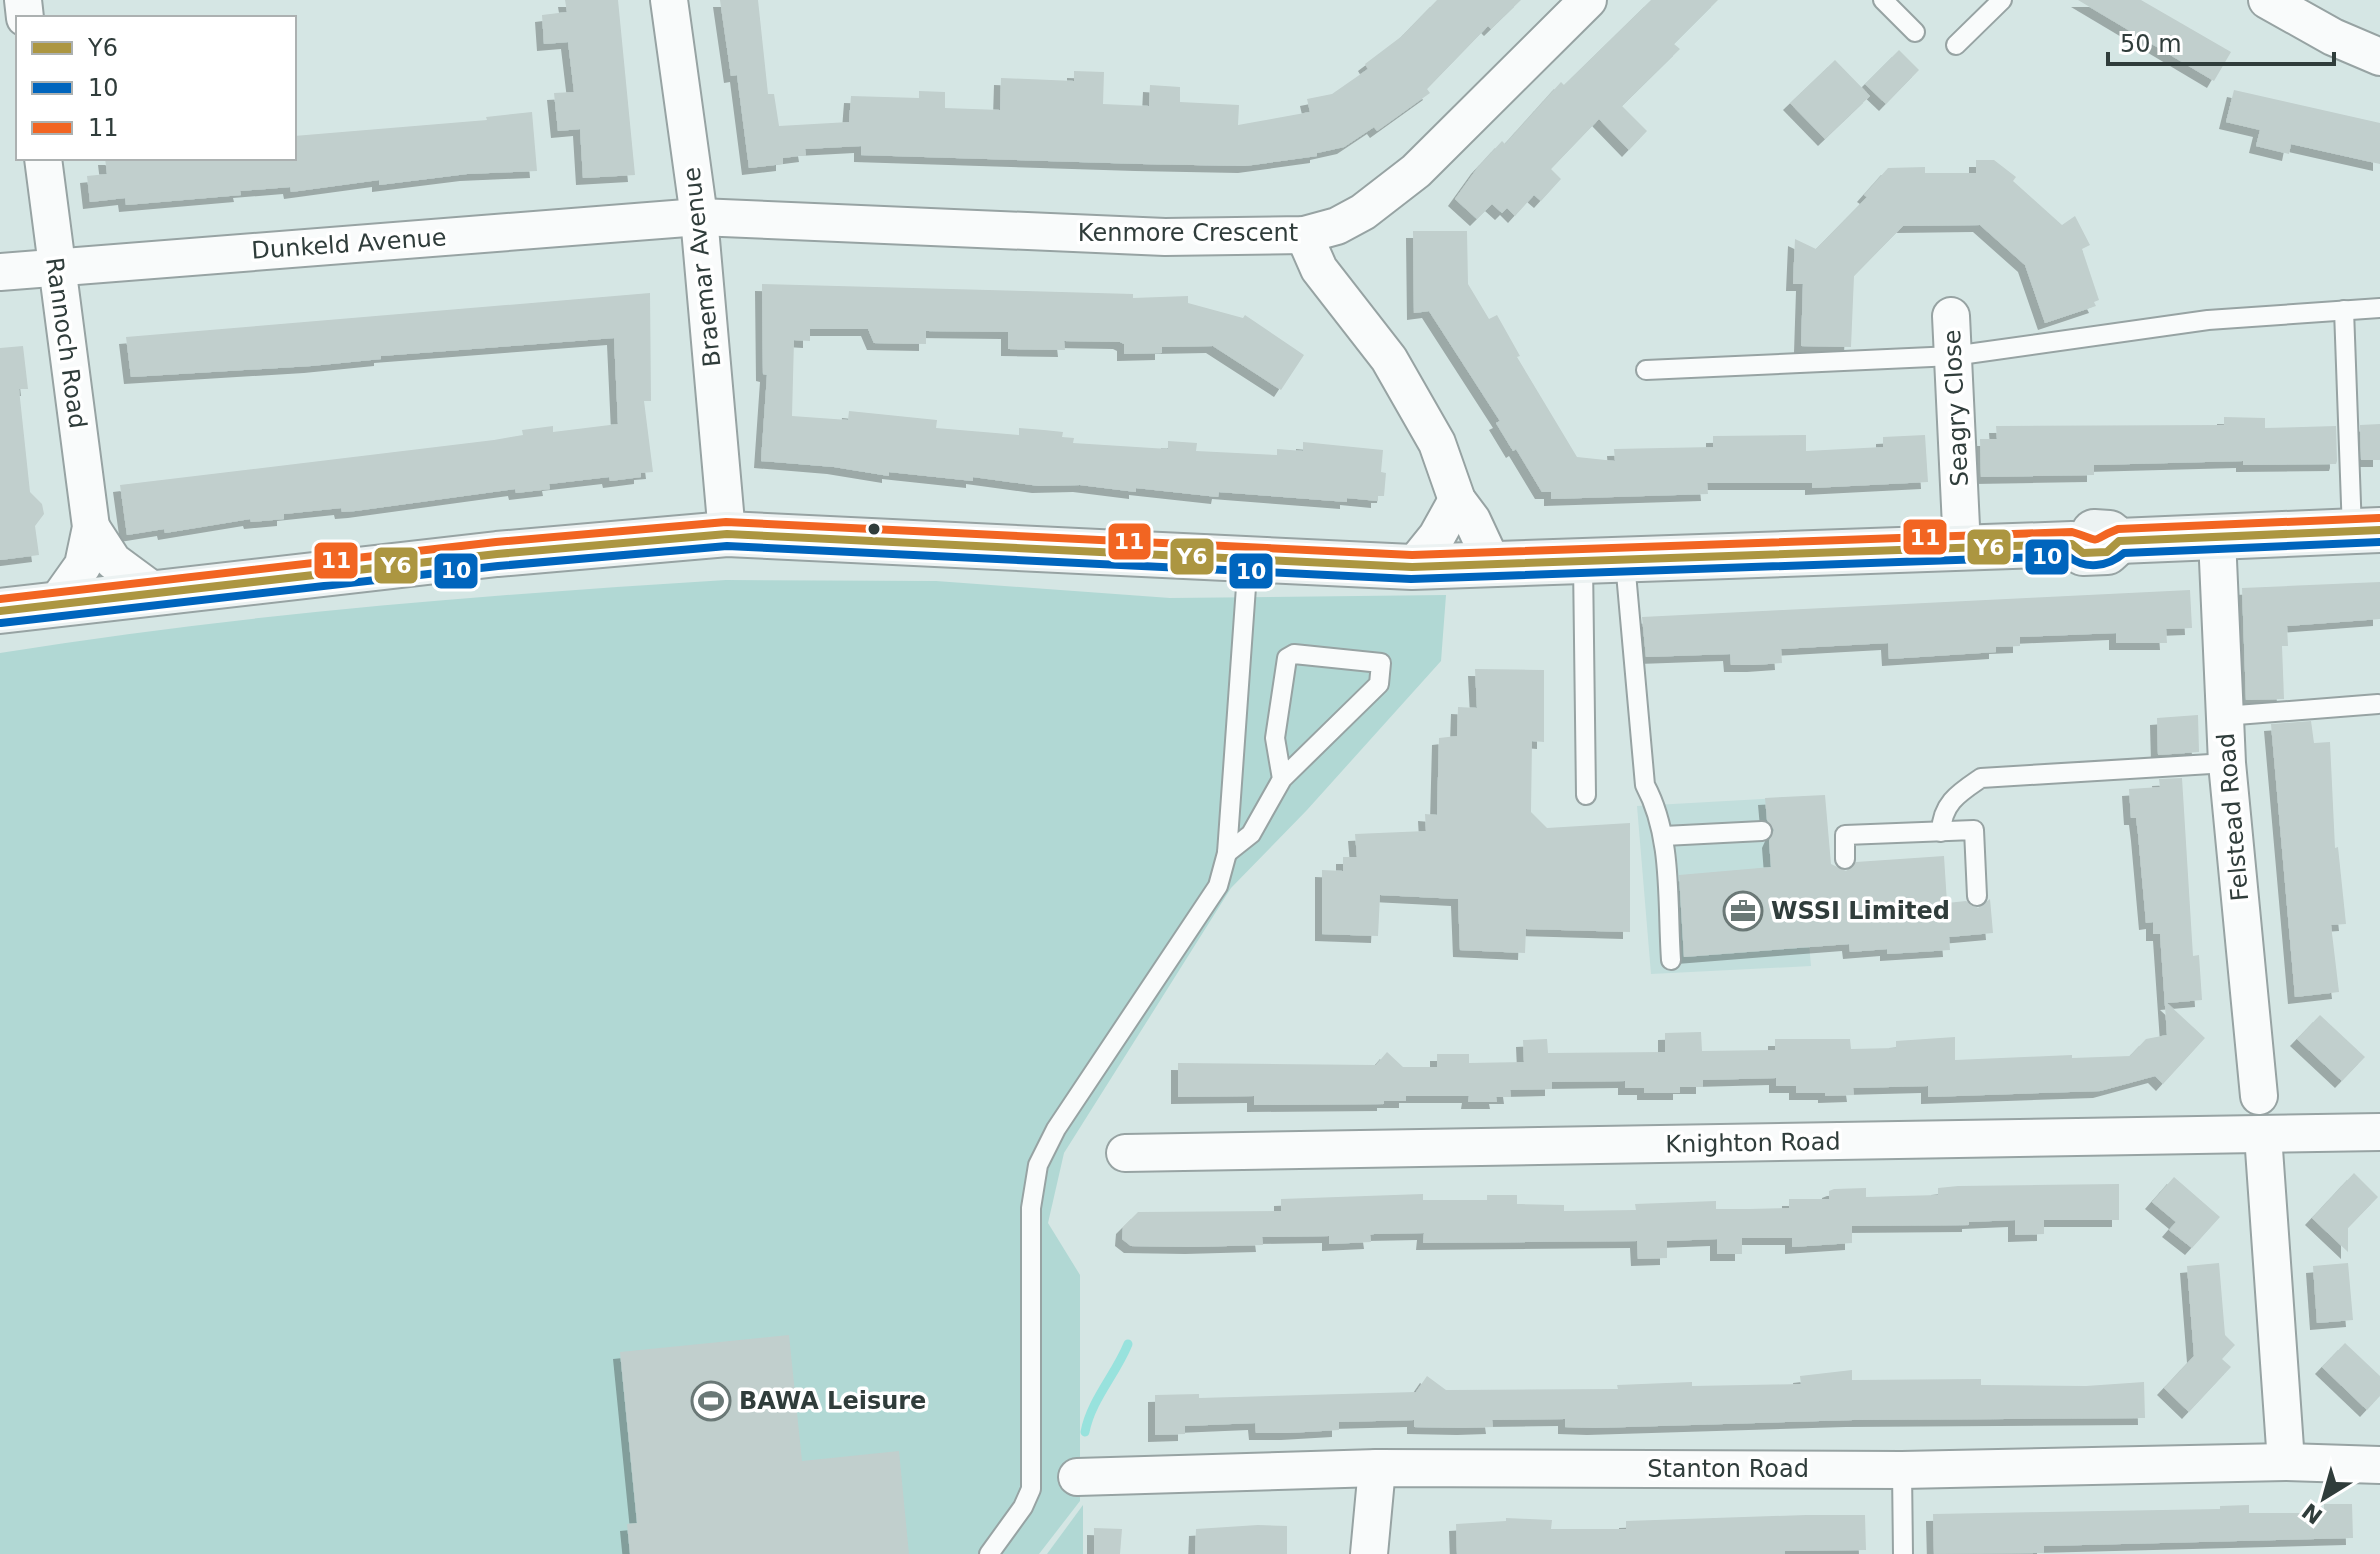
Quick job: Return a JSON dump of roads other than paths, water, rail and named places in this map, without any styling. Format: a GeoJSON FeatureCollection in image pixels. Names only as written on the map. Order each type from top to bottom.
{"type":"FeatureCollection","features":[{"type":"Feature","properties":{"kind":"main road"},"geometry":{"type":"LineString","coordinates":[[0,611],[497,554],[727,534],[1249,556],[1412,567],[2072,544],[2081,534],[2095,532],[2109,533],[2119,541],[2366,530]]}},
{"type":"Feature","properties":{"kind":"street","name":"Braemar Avenue"},"geometry":{"type":"LineString","coordinates":[[669,0],[699,217],[727,534]]}},
{"type":"Feature","properties":{"kind":"street","name":"Kenmore Crescent"},"geometry":{"type":"LineString","coordinates":[[699,217],[1165,237],[1304,235],[1337,226],[1363,212],[1416,171],[1588,0]]}},
{"type":"Feature","properties":{"kind":"street"},"geometry":{"type":"LineString","coordinates":[[2267,0],[2333,37],[2380,57]]}},
{"type":"Feature","properties":{"kind":"street","name":"Rannoch Road"},"geometry":{"type":"LineString","coordinates":[[43,160],[91,527],[83,565],[56,603]]}},
{"type":"Feature","properties":{"kind":"street","name":"Dunkeld Avenue"},"geometry":{"type":"LineString","coordinates":[[0,272],[699,217]]}},
{"type":"Feature","properties":{"kind":"street"},"geometry":{"type":"LineString","coordinates":[[1304,235],[1319,269],[1389,359],[1431,431],[1457,500],[1472,520],[1493,565]]}},
{"type":"Feature","properties":{"kind":"street","name":"Seagry Close"},"geometry":{"type":"LineString","coordinates":[[1951,316],[1962,548]]}},
{"type":"Feature","properties":{"kind":"street"},"geometry":{"type":"LineString","coordinates":[[1412,567],[1437,536],[1457,500]]}},
{"type":"Feature","properties":{"kind":"street","name":"Rannoch Road"},"geometry":{"type":"LineString","coordinates":[[91,527],[113,561],[155,592]]}},
{"type":"Feature","properties":{"kind":"street","name":"Felstead Road"},"geometry":{"type":"LineString","coordinates":[[2217,538],[2227,763],[2259,1096]]}},
{"type":"Feature","properties":{"kind":"street","name":"Knighton Road"},"geometry":{"type":"LineString","coordinates":[[1125,1153],[2380,1132]]}},
{"type":"Feature","properties":{"kind":"street"},"geometry":{"type":"LineString","coordinates":[[2263,1135],[2286,1462]]}},
{"type":"Feature","properties":{"kind":"street","name":"Stanton Road"},"geometry":{"type":"LineString","coordinates":[[1077,1477],[1377,1468],[1902,1470],[2286,1462],[2380,1465]]}},
{"type":"Feature","properties":{"kind":"street"},"geometry":{"type":"LineString","coordinates":[[1369,1554],[1377,1468]]}},
{"type":"Feature","properties":{"kind":"lane"},"geometry":{"type":"LineString","coordinates":[[1883,0],[1915,32]]}},
{"type":"Feature","properties":{"kind":"lane"},"geometry":{"type":"LineString","coordinates":[[1956,45],[2002,0]]}},
{"type":"Feature","properties":{"kind":"lane"},"geometry":{"type":"LineString","coordinates":[[1646,370],[1953,356],[2208,320],[2380,308]]}},
{"type":"Feature","properties":{"kind":"lane"},"geometry":{"type":"LineString","coordinates":[[2344,310],[2366,530]]}},
{"type":"Feature","properties":{"kind":"lane"},"geometry":{"type":"LineString","coordinates":[[989,1554],[1023,1507],[1031,1489],[1031,1208],[1038,1165],[1056,1129],[1218,886],[1227,853],[1249,556]]}},
{"type":"Feature","properties":{"kind":"lane"},"geometry":{"type":"LineString","coordinates":[[1586,795],[1604,562]]}},
{"type":"Feature","properties":{"kind":"lane"},"geometry":{"type":"LineString","coordinates":[[1604,562],[1645,785],[1655,804],[1664,836],[1671,960]]}},
{"type":"Feature","properties":{"kind":"lane"},"geometry":{"type":"LineString","coordinates":[[1227,853],[1251,834],[1282,779],[1379,684],[1381,663],[1294,654],[1287,658],[1275,738],[1282,779]]}},
{"type":"Feature","properties":{"kind":"lane"},"geometry":{"type":"LineString","coordinates":[[2224,716],[2378,704]]}},
{"type":"Feature","properties":{"kind":"lane"},"geometry":{"type":"LineString","coordinates":[[1941,832],[1942,813],[1981,778],[2227,763]]}},
{"type":"Feature","properties":{"kind":"lane"},"geometry":{"type":"LineString","coordinates":[[1845,859],[1845,835],[1974,830],[1977,896]]}},
{"type":"Feature","properties":{"kind":"lane"},"geometry":{"type":"LineString","coordinates":[[1664,836],[1762,831]]}},
{"type":"Feature","properties":{"kind":"lane"},"geometry":{"type":"LineString","coordinates":[[1902,1470],[1903,1554]]}},
{"type":"Feature","properties":{"kind":"waterway"},"geometry":{"type":"LineString","coordinates":[[1085,1432],[1098,1398],[1128,1344]]}},
{"type":"Feature","properties":{"kind":"place","name":"WSSI Limited"},"geometry":{"type":"Point","coordinates":[1743,911]}},
{"type":"Feature","properties":{"kind":"place","name":"BAWA Leisure"},"geometry":{"type":"Point","coordinates":[711,1401]}}]}
